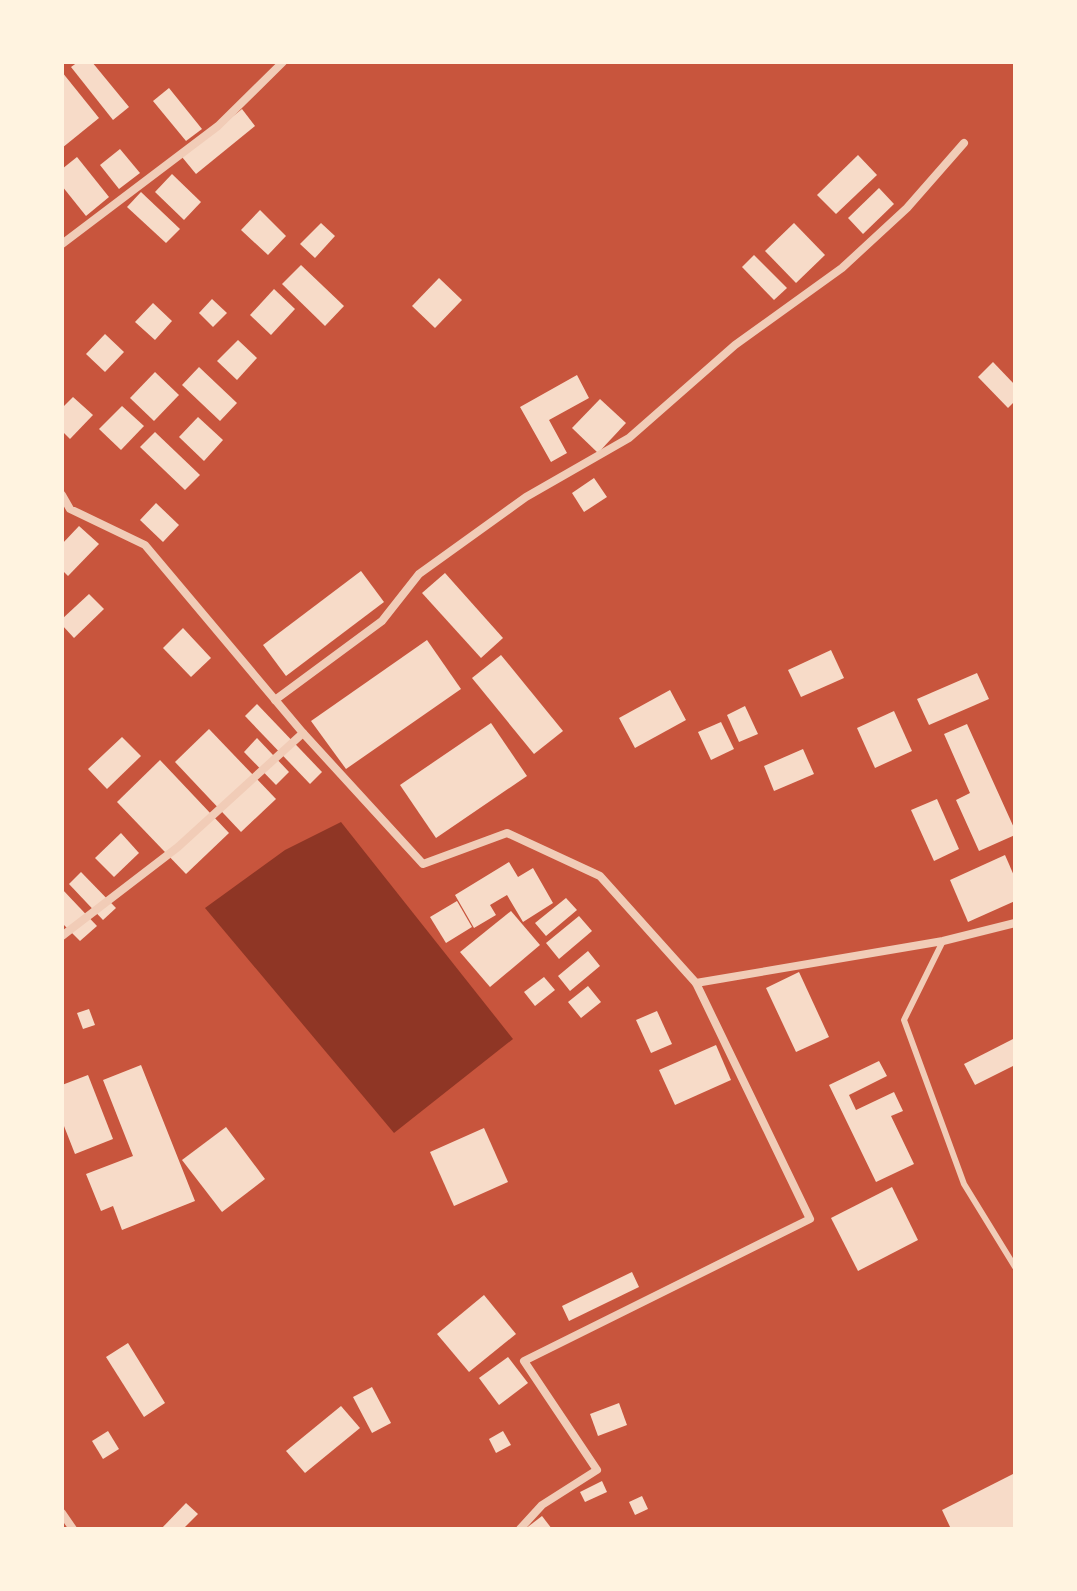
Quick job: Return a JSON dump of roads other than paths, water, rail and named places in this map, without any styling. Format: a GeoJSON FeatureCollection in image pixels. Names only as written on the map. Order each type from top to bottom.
{"type":"FeatureCollection","features":[{"type":"Feature","properties":{"kind":"street"},"geometry":{"type":"LineString","coordinates":[[62,244],[218,126],[283,62]]}},
{"type":"Feature","properties":{"kind":"street"},"geometry":{"type":"LineString","coordinates":[[275,700],[382,621],[419,574],[526,497],[629,438],[735,345],[842,268],[907,208],[964,143]]}},
{"type":"Feature","properties":{"kind":"street"},"geometry":{"type":"LineString","coordinates":[[62,495],[70,509],[145,545],[303,733],[423,864],[507,833],[600,876],[696,983],[810,1219],[524,1361],[597,1470],[542,1505],[520,1529]]}},
{"type":"Feature","properties":{"kind":"street"},"geometry":{"type":"LineString","coordinates":[[62,936],[178,847],[303,733]]}},
{"type":"Feature","properties":{"kind":"street"},"geometry":{"type":"LineString","coordinates":[[696,983],[943,941],[1015,923]]}},
{"type":"Feature","properties":{"kind":"street"},"geometry":{"type":"LineString","coordinates":[[62,1513],[73,1529]]}},
{"type":"Feature","properties":{"kind":"lane"},"geometry":{"type":"LineString","coordinates":[[943,941],[904,1020],[964,1184],[1015,1267]]}}]}
